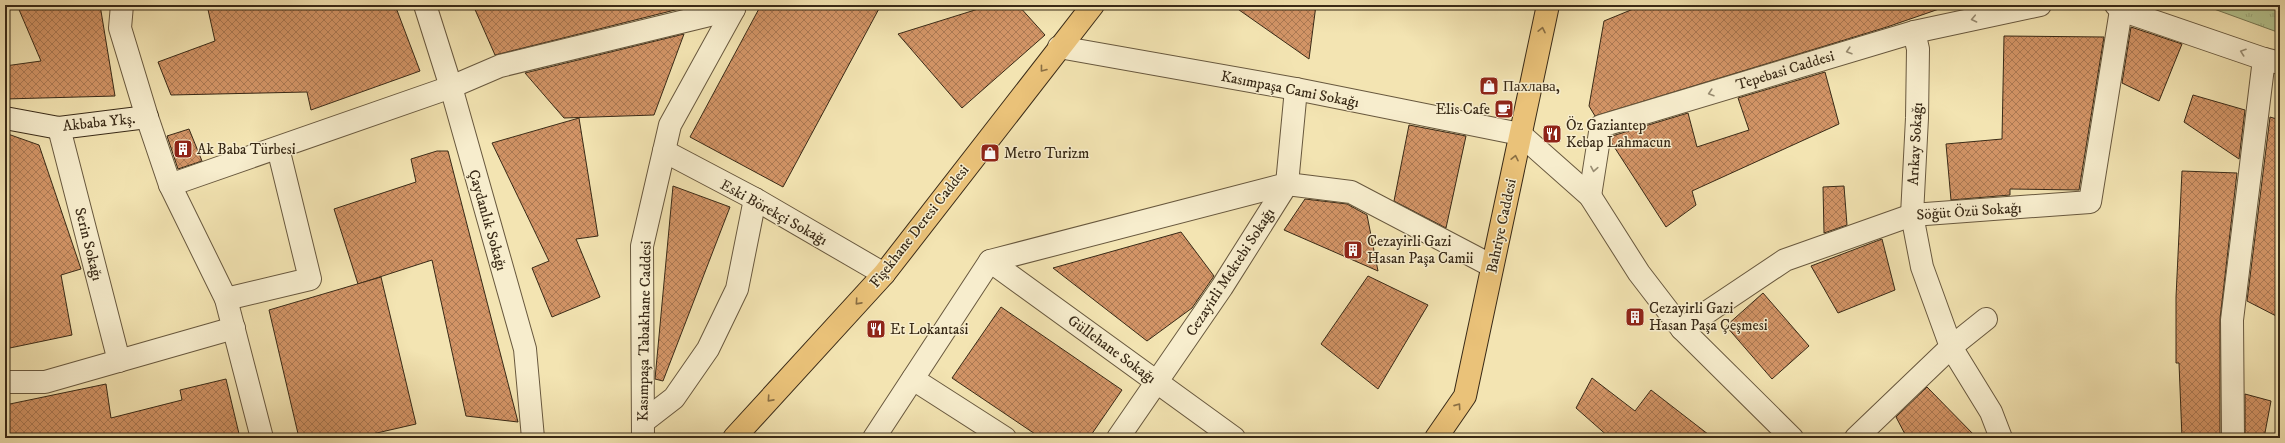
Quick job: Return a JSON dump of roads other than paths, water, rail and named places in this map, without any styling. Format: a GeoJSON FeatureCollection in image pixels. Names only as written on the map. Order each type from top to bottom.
{"type":"FeatureCollection","features":[{"type":"Feature","properties":{"kind":"main road","name":"Fişekhane Deresi Caddesi"},"geometry":{"type":"LineString","coordinates":[[734,438],[884,274],[1092,5]]}},
{"type":"Feature","properties":{"kind":"main road","name":"Bahriye Caddesi"},"geometry":{"type":"LineString","coordinates":[[1436,438],[1465,396],[1548,5]]}},
{"type":"Feature","properties":{"kind":"street"},"geometry":{"type":"LineString","coordinates":[[122,5],[120,28],[147,117],[170,184],[226,300],[262,438]]}},
{"type":"Feature","properties":{"kind":"street","name":"Çaydanlık Sokağı"},"geometry":{"type":"LineString","coordinates":[[425,5],[451,87],[525,349],[533,438]]}},
{"type":"Feature","properties":{"kind":"street","name":"Tepebasi Caddesi"},"geometry":{"type":"LineString","coordinates":[[1590,196],[1601,126],[1914,32],[2040,5]]}},
{"type":"Feature","properties":{"kind":"street"},"geometry":{"type":"LineString","coordinates":[[170,184],[278,148],[451,87],[500,66],[733,7]]}},
{"type":"Feature","properties":{"kind":"street","name":"Kasımpaşa Tabakhane Caddesi"},"geometry":{"type":"LineString","coordinates":[[642,430],[642,246],[670,125],[733,7]]}},
{"type":"Feature","properties":{"kind":"street"},"geometry":{"type":"LineString","coordinates":[[2118,7],[2272,61],[2232,320],[2233,438]]}},
{"type":"Feature","properties":{"kind":"street","name":"Söğüt Özü Sokağı"},"geometry":{"type":"LineString","coordinates":[[1682,329],[1785,260],[1912,215],[2090,202],[2118,7]]}},
{"type":"Feature","properties":{"kind":"street","name":"Arıkay Sokağı"},"geometry":{"type":"LineString","coordinates":[[1914,32],[1918,49],[1917,118],[1912,215],[1922,267],[1950,347],[1991,412],[2001,438]]}},
{"type":"Feature","properties":{"kind":"street","name":"Kasımpaşa Cami Sokağı"},"geometry":{"type":"LineString","coordinates":[[1059,48],[1296,89],[1520,134]]}},
{"type":"Feature","properties":{"kind":"street","name":"Cezayirli Mektebi Sokağı"},"geometry":{"type":"LineString","coordinates":[[1118,438],[1222,287],[1287,184],[1296,89]]}},
{"type":"Feature","properties":{"kind":"street","name":"Akbaba Ykş."},"geometry":{"type":"LineString","coordinates":[[5,118],[59,128],[147,117]]}},
{"type":"Feature","properties":{"kind":"street","name":"Serin Sokağı"},"geometry":{"type":"LineString","coordinates":[[59,128],[119,361]]}},
{"type":"Feature","properties":{"kind":"street"},"geometry":{"type":"LineString","coordinates":[[1520,134],[1590,196],[1639,273],[1682,329],[1792,438]]}},
{"type":"Feature","properties":{"kind":"street"},"geometry":{"type":"LineString","coordinates":[[226,300],[310,279],[278,148]]}},
{"type":"Feature","properties":{"kind":"street","name":"Eski Börekçi Sokağı"},"geometry":{"type":"LineString","coordinates":[[664,151],[755,200],[884,274]]}},
{"type":"Feature","properties":{"kind":"street"},"geometry":{"type":"LineString","coordinates":[[874,438],[990,261],[1287,184],[1351,192],[1492,266]]}},
{"type":"Feature","properties":{"kind":"street"},"geometry":{"type":"LineString","coordinates":[[642,430],[674,398],[708,349],[737,289],[755,200]]}},
{"type":"Feature","properties":{"kind":"street","name":"Güllehane Sokağı"},"geometry":{"type":"LineString","coordinates":[[990,261],[1157,382],[1223,435]]}},
{"type":"Feature","properties":{"kind":"street"},"geometry":{"type":"LineString","coordinates":[[1856,438],[1950,347],[1986,319]]}},
{"type":"Feature","properties":{"kind":"street"},"geometry":{"type":"LineString","coordinates":[[5,382],[44,382],[234,328]]}},
{"type":"Feature","properties":{"kind":"street"},"geometry":{"type":"LineString","coordinates":[[913,379],[1005,438]]}},
{"type":"Feature","properties":{"kind":"place","name":"Пахлава,"},"geometry":{"type":"Point","coordinates":[1489,86]}},
{"type":"Feature","properties":{"kind":"place","name":"Elis Cafe"},"geometry":{"type":"Point","coordinates":[1504,109]}},
{"type":"Feature","properties":{"kind":"place","name":"Öz Gaziantep Kebap Lahmacun"},"geometry":{"type":"Point","coordinates":[1552,134]}},
{"type":"Feature","properties":{"kind":"place","name":"Ak Baba Türbesi"},"geometry":{"type":"Point","coordinates":[183,149]}},
{"type":"Feature","properties":{"kind":"place","name":"Metro Turizm"},"geometry":{"type":"Point","coordinates":[990,153]}},
{"type":"Feature","properties":{"kind":"place","name":"Cezayirli Gazi Hasan Paşa Camii"},"geometry":{"type":"Point","coordinates":[1353,250]}},
{"type":"Feature","properties":{"kind":"place","name":"Cezayirli Gazi Hasan Paşa Çeşmesi"},"geometry":{"type":"Point","coordinates":[1635,317]}},
{"type":"Feature","properties":{"kind":"place","name":"Et Lokantasi"},"geometry":{"type":"Point","coordinates":[876,329]}}]}
